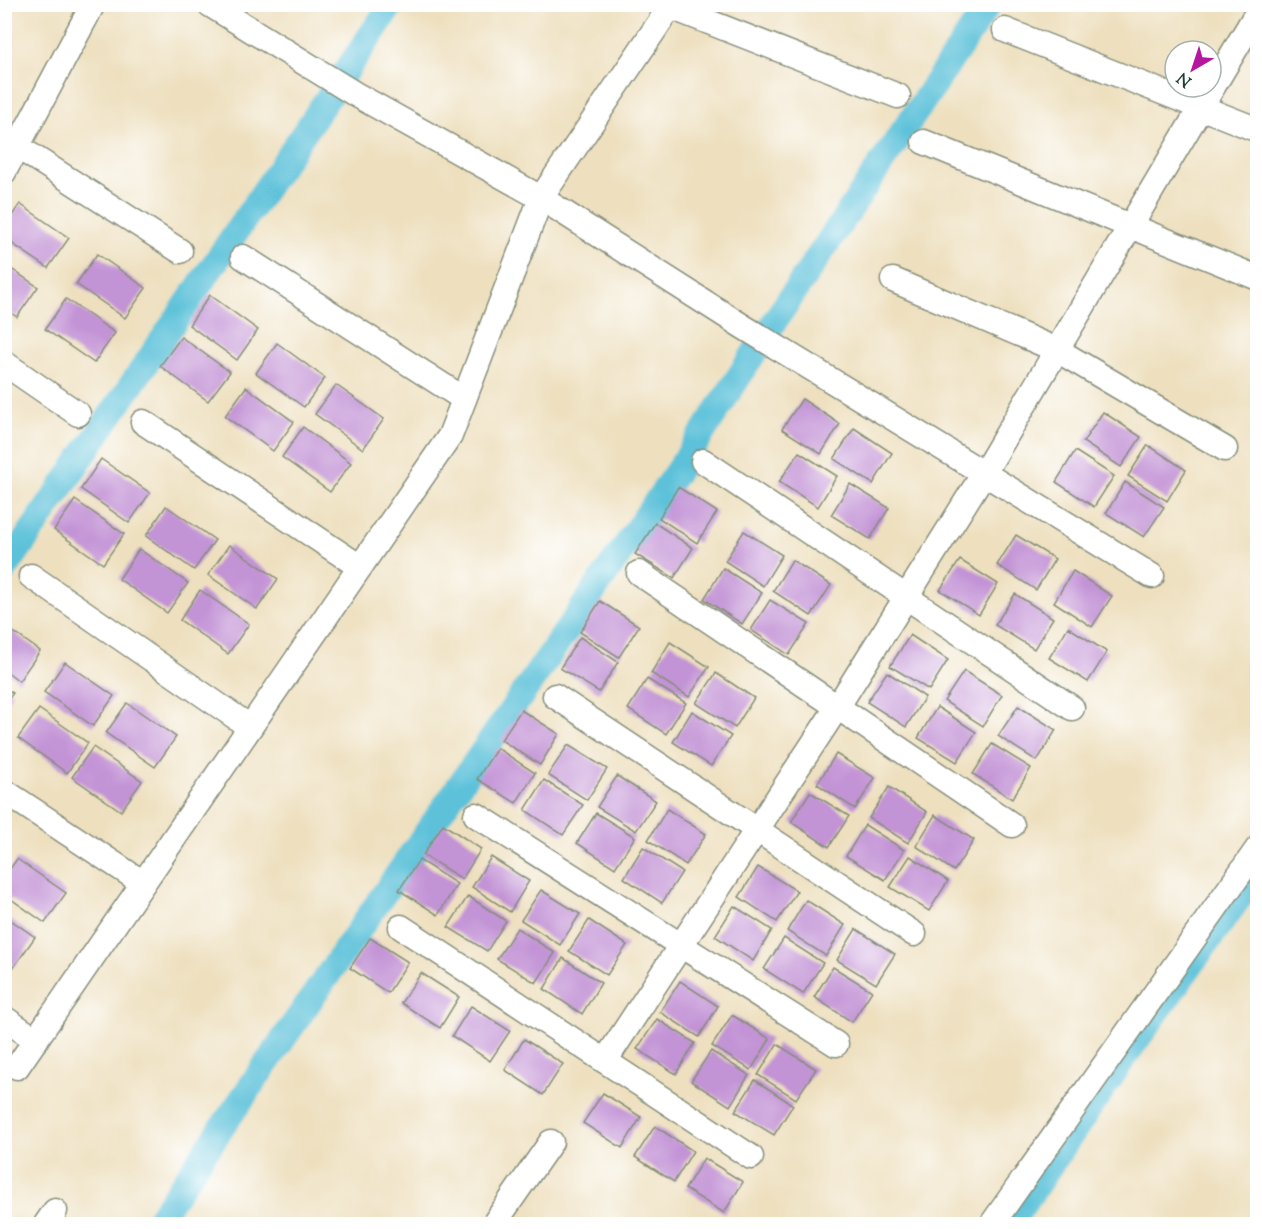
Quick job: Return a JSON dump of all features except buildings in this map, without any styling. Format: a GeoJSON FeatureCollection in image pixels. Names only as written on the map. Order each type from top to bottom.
{"type":"FeatureCollection","features":[{"type":"Feature","properties":{"kind":"street"},"geometry":{"type":"LineString","coordinates":[[93,4],[10,159],[180,251]]}},
{"type":"Feature","properties":{"kind":"street"},"geometry":{"type":"LineString","coordinates":[[209,4],[355,94],[541,198],[742,326],[1152,576]]}},
{"type":"Feature","properties":{"kind":"street"},"geometry":{"type":"LineString","coordinates":[[17,1067],[450,435],[541,198],[668,5],[898,96]]}},
{"type":"Feature","properties":{"kind":"street"},"geometry":{"type":"LineString","coordinates":[[604,1061],[838,706],[984,473],[1257,11]]}},
{"type":"Feature","properties":{"kind":"street"},"geometry":{"type":"LineString","coordinates":[[1005,30],[1257,130]]}},
{"type":"Feature","properties":{"kind":"street"},"geometry":{"type":"LineString","coordinates":[[924,142],[1257,278]]}},
{"type":"Feature","properties":{"kind":"street"},"geometry":{"type":"LineString","coordinates":[[243,257],[464,399]]}},
{"type":"Feature","properties":{"kind":"street"},"geometry":{"type":"LineString","coordinates":[[893,280],[1057,350],[1225,449]]}},
{"type":"Feature","properties":{"kind":"street"},"geometry":{"type":"LineString","coordinates":[[4,363],[78,414]]}},
{"type":"Feature","properties":{"kind":"street"},"geometry":{"type":"LineString","coordinates":[[143,422],[360,567]]}},
{"type":"Feature","properties":{"kind":"street"},"geometry":{"type":"LineString","coordinates":[[703,461],[1072,708]]}},
{"type":"Feature","properties":{"kind":"street"},"geometry":{"type":"LineString","coordinates":[[639,573],[1012,825]]}},
{"type":"Feature","properties":{"kind":"street"},"geometry":{"type":"LineString","coordinates":[[31,576],[250,728]]}},
{"type":"Feature","properties":{"kind":"street"},"geometry":{"type":"LineString","coordinates":[[555,696],[914,934]]}},
{"type":"Feature","properties":{"kind":"street"},"geometry":{"type":"LineString","coordinates":[[4,791],[143,884]]}},
{"type":"Feature","properties":{"kind":"street"},"geometry":{"type":"LineString","coordinates":[[476,815],[836,1044]]}},
{"type":"Feature","properties":{"kind":"street"},"geometry":{"type":"LineString","coordinates":[[992,1224],[1257,848]]}},
{"type":"Feature","properties":{"kind":"street"},"geometry":{"type":"LineString","coordinates":[[401,927],[751,1157]]}},
{"type":"Feature","properties":{"kind":"street"},"geometry":{"type":"LineString","coordinates":[[4,1018],[36,1040]]}},
{"type":"Feature","properties":{"kind":"street"},"geometry":{"type":"LineString","coordinates":[[494,1224],[551,1142]]}},
{"type":"Feature","properties":{"kind":"waterway"},"geometry":{"type":"LineString","coordinates":[[4,571],[392,4]]}},
{"type":"Feature","properties":{"kind":"waterway"},"geometry":{"type":"LineString","coordinates":[[155,1224],[689,454],[776,319],[989,4]]}},
{"type":"Feature","properties":{"kind":"waterway"},"geometry":{"type":"LineString","coordinates":[[1010,1224],[1129,1051],[1258,872]]}}]}
